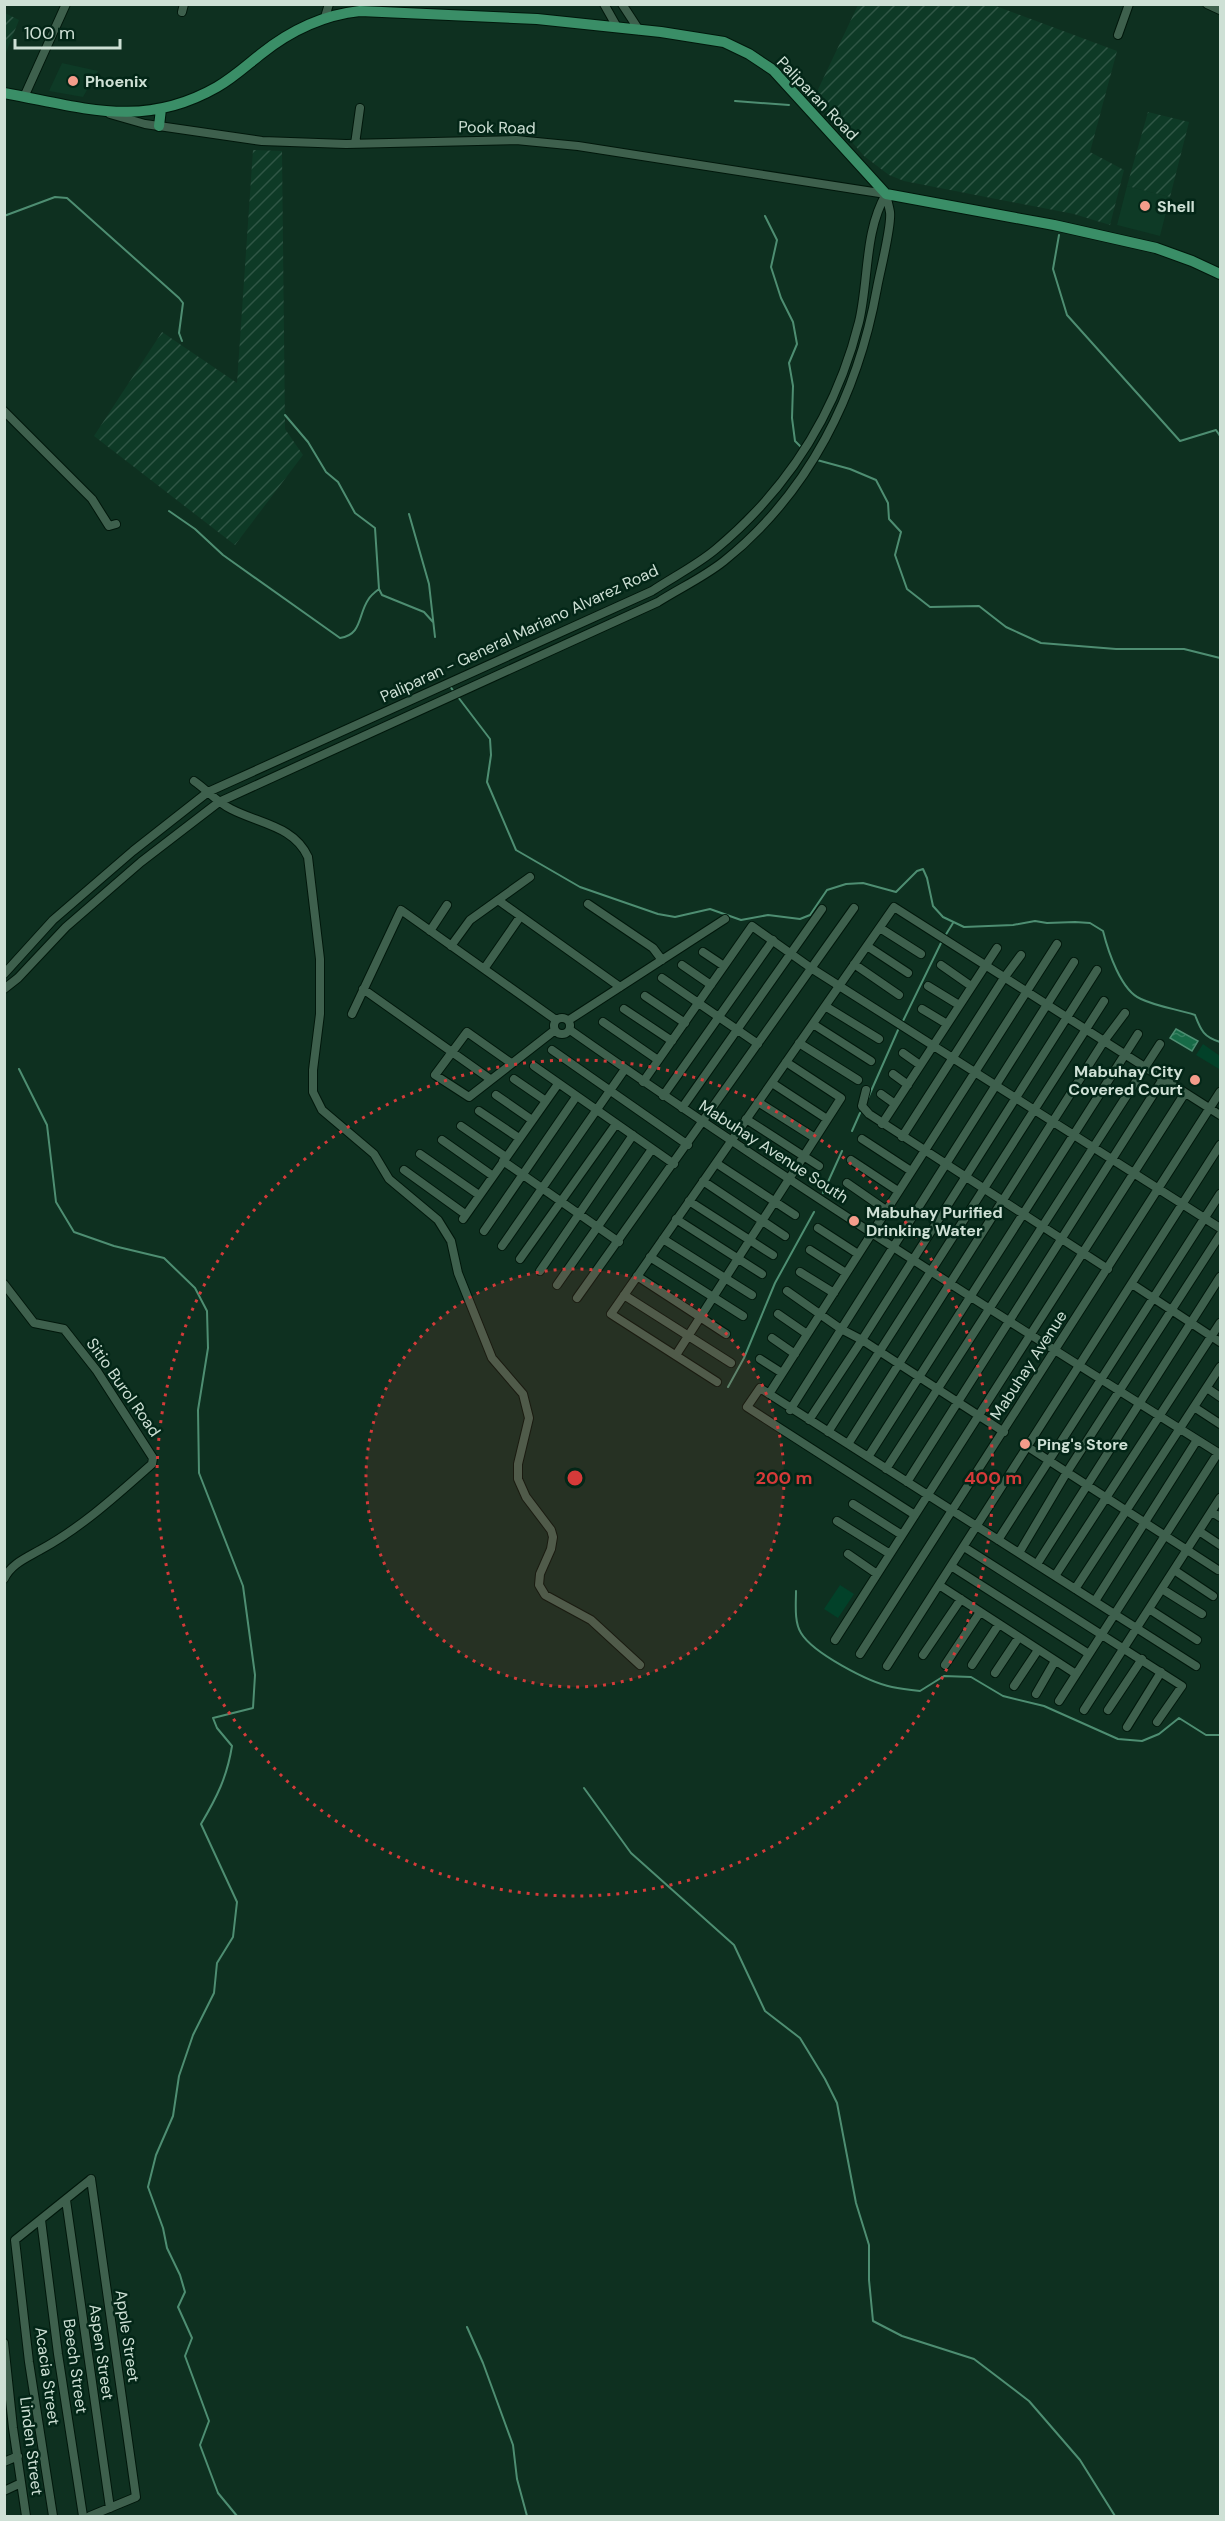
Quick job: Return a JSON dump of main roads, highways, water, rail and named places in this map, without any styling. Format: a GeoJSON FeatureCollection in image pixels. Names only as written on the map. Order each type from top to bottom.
{"type":"FeatureCollection","features":[{"type":"Feature","properties":{"kind":"main road","name":"Paliparan Road"},"geometry":{"type":"LineString","coordinates":[[4,93],[107,113],[161,109],[217,87],[285,37],[325,17],[369,11],[527,19],[713,39],[749,54],[782,80],[886,194],[1054,225],[1156,248],[1221,274]]}},
{"type":"Feature","properties":{"kind":"main road"},"geometry":{"type":"LineString","coordinates":[[159,126],[161,109]]}},
{"type":"Feature","properties":{"kind":"water"},"geometry":{"type":"Polygon","coordinates":[[[1176,1029],[1198,1041],[1192,1051],[1170,1038],[1176,1029]]]}},
{"type":"Feature","properties":{"kind":"waterway"},"geometry":{"type":"LineString","coordinates":[[735,101],[789,105]]}},
{"type":"Feature","properties":{"kind":"waterway"},"geometry":{"type":"LineString","coordinates":[[4,216],[55,197],[67,198],[179,298],[183,303],[179,333],[182,341]]}},
{"type":"Feature","properties":{"kind":"waterway"},"geometry":{"type":"LineString","coordinates":[[765,216],[777,240],[771,267],[781,298],[793,322],[797,344],[789,363],[793,386],[792,418],[795,441],[803,449]]}},
{"type":"Feature","properties":{"kind":"waterway"},"geometry":{"type":"LineString","coordinates":[[1059,235],[1053,269],[1067,315],[1180,441],[1216,430],[1220,436]]}},
{"type":"Feature","properties":{"kind":"waterway"},"geometry":{"type":"LineString","coordinates":[[285,415],[308,442],[326,472],[338,482],[355,513],[375,528],[379,589],[382,595],[424,612],[433,622]]}},
{"type":"Feature","properties":{"kind":"waterway"},"geometry":{"type":"LineString","coordinates":[[817,460],[850,469],[876,480],[888,503],[889,519],[901,532],[895,555],[907,589],[930,607],[979,606],[1006,627],[1041,643],[1116,649],[1184,649],[1220,658]]}},
{"type":"Feature","properties":{"kind":"waterway"},"geometry":{"type":"LineString","coordinates":[[169,511],[195,529],[223,555],[340,638],[356,629],[368,600],[379,589]]}},
{"type":"Feature","properties":{"kind":"waterway"},"geometry":{"type":"LineString","coordinates":[[409,514],[429,584],[435,637]]}},
{"type":"Feature","properties":{"kind":"waterway"},"geometry":{"type":"LineString","coordinates":[[446,680],[454,692]]}},
{"type":"Feature","properties":{"kind":"waterway"},"geometry":{"type":"LineString","coordinates":[[458,697],[490,739],[491,755],[487,782],[516,850],[580,887],[658,914],[675,917],[710,909],[741,920],[768,915],[800,919],[810,915],[827,890],[846,884],[863,883],[896,892],[917,871],[923,869],[933,906],[943,917],[964,927],[1013,925],[1035,921],[1090,923],[1103,931],[1116,969],[1134,995],[1154,1004],[1195,1015],[1204,1033],[1220,1042]]}},
{"type":"Feature","properties":{"kind":"waterway"},"geometry":{"type":"LineString","coordinates":[[945,936],[953,923]]}},
{"type":"Feature","properties":{"kind":"waterway"},"geometry":{"type":"LineString","coordinates":[[903,1021],[941,943]]}},
{"type":"Feature","properties":{"kind":"waterway"},"geometry":{"type":"LineString","coordinates":[[868,1098],[898,1030]]}},
{"type":"Feature","properties":{"kind":"waterway"},"geometry":{"type":"LineString","coordinates":[[19,1069],[47,1125],[56,1202],[74,1232],[114,1246],[164,1258],[195,1288],[207,1311],[208,1348],[198,1410],[199,1473],[243,1586],[255,1675],[253,1708],[213,1718],[217,1728],[232,1746],[221,1786],[201,1824],[237,1902],[233,1937],[217,1963],[214,1993],[193,2035],[179,2076],[173,2116],[156,2155],[148,2187],[163,2228],[167,2248],[180,2275],[185,2292],[178,2307],[192,2338],[185,2356],[209,2421],[200,2445],[218,2493],[237,2516]]}},
{"type":"Feature","properties":{"kind":"waterway"},"geometry":{"type":"LineString","coordinates":[[852,1131],[860,1113]]}},
{"type":"Feature","properties":{"kind":"waterway"},"geometry":{"type":"LineString","coordinates":[[823,1193],[842,1151]]}},
{"type":"Feature","properties":{"kind":"waterway"},"geometry":{"type":"LineString","coordinates":[[728,1387],[744,1358],[775,1283],[814,1212]]}},
{"type":"Feature","properties":{"kind":"waterway"},"geometry":{"type":"LineString","coordinates":[[796,1591],[797,1624],[807,1641],[842,1666],[882,1684],[920,1691],[944,1676],[971,1677],[1003,1696],[1044,1706],[1118,1739],[1142,1741],[1159,1734],[1179,1718],[1206,1735],[1220,1735]]}},
{"type":"Feature","properties":{"kind":"waterway"},"geometry":{"type":"LineString","coordinates":[[584,1788],[631,1853],[734,1945],[765,2011],[800,2038],[825,2079],[837,2103],[856,2203],[869,2245],[869,2280],[873,2321],[902,2336],[974,2359],[1029,2401],[1080,2460],[1115,2516]]}},
{"type":"Feature","properties":{"kind":"waterway"},"geometry":{"type":"LineString","coordinates":[[467,2327],[483,2363],[513,2445],[517,2479],[527,2516]]}},
{"type":"Feature","properties":{"kind":"place","name":"Phoenix"},"geometry":{"type":"Point","coordinates":[73,81]}},
{"type":"Feature","properties":{"kind":"place","name":"Shell"},"geometry":{"type":"Point","coordinates":[1145,206]}},
{"type":"Feature","properties":{"kind":"place","name":"Mabuhay City Covered Court"},"geometry":{"type":"Point","coordinates":[1195,1080]}},
{"type":"Feature","properties":{"kind":"place","name":"Mabuhay Purified Drinking Water"},"geometry":{"type":"Point","coordinates":[854,1221]}},
{"type":"Feature","properties":{"kind":"place","name":"Ping's Store"},"geometry":{"type":"Point","coordinates":[1025,1444]}}]}
